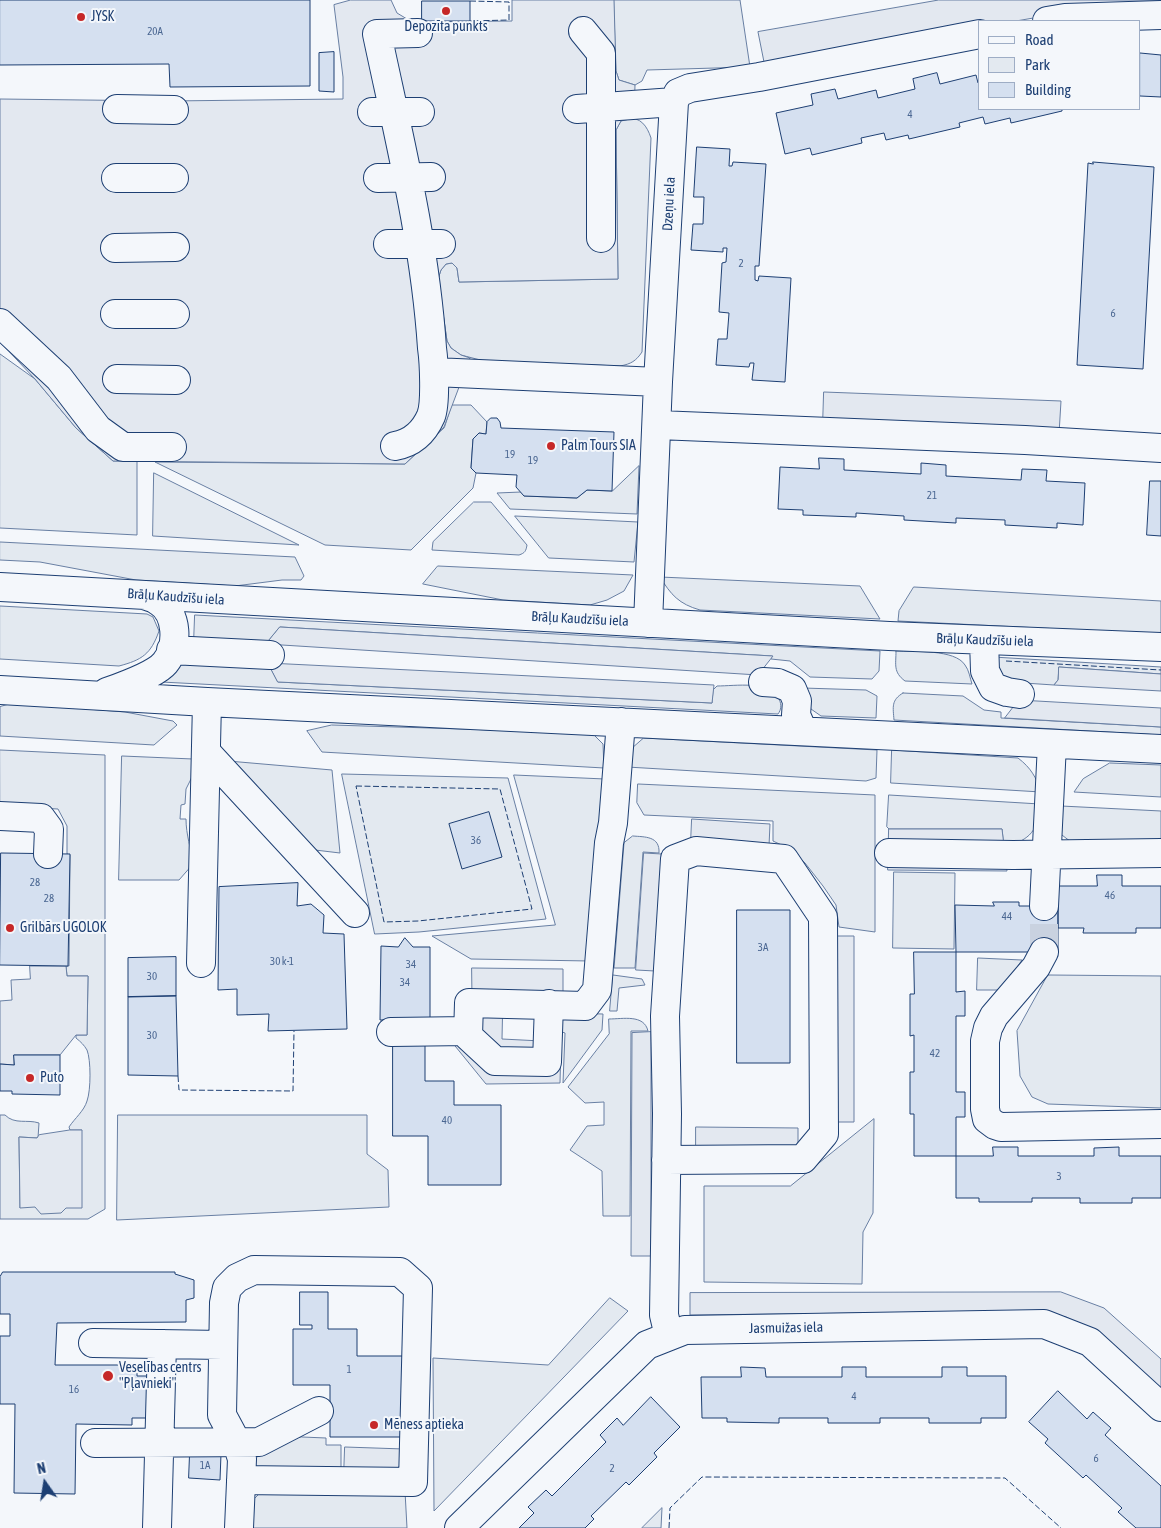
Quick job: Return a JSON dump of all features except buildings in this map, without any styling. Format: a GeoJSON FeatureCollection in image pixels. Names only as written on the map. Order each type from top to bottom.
{"type":"FeatureCollection","features":[{"type":"Feature","properties":{"kind":"street"},"geometry":{"type":"LineString","coordinates":[[1053,20],[1161,15]]}},
{"type":"Feature","properties":{"kind":"street"},"geometry":{"type":"LineString","coordinates":[[583,31],[601,53],[588,109],[601,238]]}},
{"type":"Feature","properties":{"kind":"street"},"geometry":{"type":"LineString","coordinates":[[395,446],[406,444],[421,432],[432,414],[434,372],[430,313],[431,244],[419,177],[396,112],[377,34],[418,33]]}},
{"type":"Feature","properties":{"kind":"street"},"geometry":{"type":"LineString","coordinates":[[588,109],[674,102],[678,93],[690,88],[759,77],[978,34]]}},
{"type":"Feature","properties":{"kind":"street","name":"Dzeņu iela"},"geometry":{"type":"LineString","coordinates":[[648,623],[658,425],[658,382],[674,102]]}},
{"type":"Feature","properties":{"kind":"street"},"geometry":{"type":"LineString","coordinates":[[117,109],[174,110]]}},
{"type":"Feature","properties":{"kind":"street"},"geometry":{"type":"LineString","coordinates":[[378,178],[419,177]]}},
{"type":"Feature","properties":{"kind":"street"},"geometry":{"type":"LineString","coordinates":[[116,178],[174,178]]}},
{"type":"Feature","properties":{"kind":"street"},"geometry":{"type":"LineString","coordinates":[[388,244],[431,244]]}},
{"type":"Feature","properties":{"kind":"street"},"geometry":{"type":"LineString","coordinates":[[114,248],[175,247]]}},
{"type":"Feature","properties":{"kind":"street"},"geometry":{"type":"LineString","coordinates":[[115,314],[175,314]]}},
{"type":"Feature","properties":{"kind":"street"},"geometry":{"type":"LineString","coordinates":[[0,323],[59,378],[98,429],[123,447],[172,447]]}},
{"type":"Feature","properties":{"kind":"street"},"geometry":{"type":"LineString","coordinates":[[434,372],[658,382]]}},
{"type":"Feature","properties":{"kind":"street"},"geometry":{"type":"LineString","coordinates":[[117,379],[176,380]]}},
{"type":"Feature","properties":{"kind":"street"},"geometry":{"type":"LineString","coordinates":[[658,425],[1024,440],[1161,448]]}},
{"type":"Feature","properties":{"kind":"street","name":"Brāļu Kaudzīšu iela"},"geometry":{"type":"LineString","coordinates":[[0,587],[648,623],[1161,647]]}},
{"type":"Feature","properties":{"kind":"street"},"geometry":{"type":"LineString","coordinates":[[101,695],[153,672],[165,663],[171,650],[175,635],[174,626],[169,614],[158,601],[144,595]]}},
{"type":"Feature","properties":{"kind":"street"},"geometry":{"type":"LineString","coordinates":[[984,640],[985,672],[992,687],[1020,694]]}},
{"type":"Feature","properties":{"kind":"street"},"geometry":{"type":"LineString","coordinates":[[171,650],[270,655]]}},
{"type":"Feature","properties":{"kind":"street"},"geometry":{"type":"LineString","coordinates":[[763,682],[778,683],[792,689],[796,701],[796,715],[803,731]]}},
{"type":"Feature","properties":{"kind":"street"},"geometry":{"type":"LineString","coordinates":[[0,690],[1161,749]]}},
{"type":"Feature","properties":{"kind":"street"},"geometry":{"type":"LineString","coordinates":[[201,963],[207,702]]}},
{"type":"Feature","properties":{"kind":"street"},"geometry":{"type":"LineString","coordinates":[[549,1004],[546,1062],[494,1061],[468,1036],[469,1003],[549,1004],[585,1006],[597,990],[609,843],[613,822],[622,722]]}},
{"type":"Feature","properties":{"kind":"street"},"geometry":{"type":"LineString","coordinates":[[1044,906],[1052,744]]}},
{"type":"Feature","properties":{"kind":"street"},"geometry":{"type":"LineString","coordinates":[[207,753],[354,913]]}},
{"type":"Feature","properties":{"kind":"street"},"geometry":{"type":"LineString","coordinates":[[0,816],[41,818],[49,829],[48,854]]}},
{"type":"Feature","properties":{"kind":"street"},"geometry":{"type":"LineString","coordinates":[[666,1160],[803,1159],[824,1134],[823,916],[784,859],[696,851],[675,859],[665,1016],[667,1114],[666,1160],[664,1315],[669,1336]]}},
{"type":"Feature","properties":{"kind":"street"},"geometry":{"type":"LineString","coordinates":[[889,853],[1161,854]]}},
{"type":"Feature","properties":{"kind":"street"},"geometry":{"type":"LineString","coordinates":[[1044,952],[1036,967],[994,1016],[988,1028],[985,1041],[985,1109],[987,1120],[1001,1127],[1161,1124]]}},
{"type":"Feature","properties":{"kind":"street"},"geometry":{"type":"LineString","coordinates":[[391,1032],[468,1031]]}},
{"type":"Feature","properties":{"kind":"street"},"geometry":{"type":"LineString","coordinates":[[239,1528],[241,1480],[242,1459],[237,1443],[222,1415],[224,1303],[227,1288],[237,1278],[254,1270],[400,1272],[418,1288],[413,1482],[241,1480]]}},
{"type":"Feature","properties":{"kind":"street","name":"Jasmuižas iela"},"geometry":{"type":"LineString","coordinates":[[459,1528],[647,1345],[685,1330],[1044,1324],[1090,1342],[1161,1407]]}},
{"type":"Feature","properties":{"kind":"street"},"geometry":{"type":"LineString","coordinates":[[93,1343],[223,1345]]}},
{"type":"Feature","properties":{"kind":"street"},"geometry":{"type":"LineString","coordinates":[[157,1528],[162,1344]]}},
{"type":"Feature","properties":{"kind":"street"},"geometry":{"type":"LineString","coordinates":[[95,1442],[259,1442],[319,1411]]}},
{"type":"Feature","properties":{"kind":"green space"},"geometry":{"type":"Polygon","coordinates":[[[614,0],[740,0],[750,67],[647,70],[642,81],[635,85],[619,80],[616,71],[614,0]]]}},
{"type":"Feature","properties":{"kind":"green space"},"geometry":{"type":"Polygon","coordinates":[[[627,118],[636,119],[643,123],[651,138],[642,352],[640,355],[633,362],[620,366],[484,361],[461,355],[451,348],[447,341],[438,279],[441,270],[446,264],[452,263],[457,268],[459,282],[618,279],[616,130],[621,121],[627,118]]]}},
{"type":"Feature","properties":{"kind":"green space"},"geometry":{"type":"Polygon","coordinates":[[[0,354],[35,379],[76,428],[113,461],[137,461],[137,535],[0,528],[0,354]]]}},
{"type":"Feature","properties":{"kind":"green space"},"geometry":{"type":"Polygon","coordinates":[[[452,405],[471,405],[487,422],[486,434],[479,433],[473,439],[471,468],[476,473],[473,488],[411,550],[325,545],[155,462],[405,464],[444,428],[452,405]]]}},
{"type":"Feature","properties":{"kind":"green space"},"geometry":{"type":"Polygon","coordinates":[[[639,466],[637,514],[510,509],[497,493],[521,492],[524,496],[577,498],[587,490],[612,491],[639,466]]]}},
{"type":"Feature","properties":{"kind":"green space"},"geometry":{"type":"Polygon","coordinates":[[[154,473],[299,545],[153,536],[154,473]]]}},
{"type":"Feature","properties":{"kind":"green space"},"geometry":{"type":"Polygon","coordinates":[[[474,502],[491,502],[527,545],[524,553],[519,555],[432,550],[433,542],[474,502]]]}},
{"type":"Feature","properties":{"kind":"green space"},"geometry":{"type":"Polygon","coordinates":[[[515,516],[638,522],[634,562],[549,558],[515,516]]]}},
{"type":"Feature","properties":{"kind":"green space"},"geometry":{"type":"Polygon","coordinates":[[[0,542],[295,557],[304,576],[301,580],[282,580],[235,586],[136,580],[40,562],[0,560],[0,542]]]}},
{"type":"Feature","properties":{"kind":"green space"},"geometry":{"type":"Polygon","coordinates":[[[438,566],[633,575],[624,591],[607,600],[590,605],[503,600],[423,584],[438,566]]]}},
{"type":"Feature","properties":{"kind":"green space"},"geometry":{"type":"Polygon","coordinates":[[[660,577],[860,586],[880,619],[700,610],[686,605],[676,598],[660,577]]]}},
{"type":"Feature","properties":{"kind":"green space"},"geometry":{"type":"Polygon","coordinates":[[[914,587],[1161,601],[1161,634],[898,621],[899,611],[914,587]]]}},
{"type":"Feature","properties":{"kind":"green space"},"geometry":{"type":"Polygon","coordinates":[[[0,606],[147,614],[153,617],[159,631],[153,645],[145,655],[119,666],[0,659],[0,606]]]}},
{"type":"Feature","properties":{"kind":"green space"},"geometry":{"type":"Polygon","coordinates":[[[195,615],[880,651],[879,671],[872,679],[810,677],[790,661],[771,659],[772,656],[280,627],[266,644],[194,642],[195,615]]]}},
{"type":"Feature","properties":{"kind":"green space"},"geometry":{"type":"Polygon","coordinates":[[[896,651],[934,652],[953,656],[965,665],[972,684],[905,681],[897,671],[896,651]]]}},
{"type":"Feature","properties":{"kind":"green space"},"geometry":{"type":"Polygon","coordinates":[[[993,657],[1161,667],[1161,674],[1059,667],[1058,680],[1054,685],[1009,682],[1002,680],[993,657]]]}},
{"type":"Feature","properties":{"kind":"green space"},"geometry":{"type":"Polygon","coordinates":[[[190,658],[268,663],[278,682],[712,703],[713,690],[717,686],[752,685],[775,693],[781,707],[778,714],[161,682],[190,658]]]}},
{"type":"Feature","properties":{"kind":"green space"},"geometry":{"type":"Polygon","coordinates":[[[803,688],[866,690],[877,696],[876,718],[821,716],[811,709],[806,702],[803,688]]]}},
{"type":"Feature","properties":{"kind":"green space"},"geometry":{"type":"Polygon","coordinates":[[[903,693],[963,696],[984,710],[1001,712],[1001,718],[1161,727],[1161,735],[894,720],[893,708],[896,698],[903,693]]]}},
{"type":"Feature","properties":{"kind":"green space"},"geometry":{"type":"Polygon","coordinates":[[[13,703],[125,712],[173,721],[177,725],[154,745],[0,736],[0,707],[13,703]]]}},
{"type":"Feature","properties":{"kind":"green space"},"geometry":{"type":"Polygon","coordinates":[[[332,725],[592,733],[603,744],[604,768],[322,752],[307,731],[332,725]]]}},
{"type":"Feature","properties":{"kind":"green space"},"geometry":{"type":"Polygon","coordinates":[[[644,738],[877,750],[876,778],[866,781],[627,767],[629,751],[644,738]]]}},
{"type":"Feature","properties":{"kind":"green space"},"geometry":{"type":"Polygon","coordinates":[[[0,750],[105,755],[105,1209],[88,1219],[0,1219],[0,1115],[5,1115],[17,1121],[39,1123],[38,1138],[19,1137],[20,1208],[82,1130],[70,1130],[69,1127],[86,1105],[90,1075],[87,1050],[76,1038],[76,1035],[87,1035],[88,976],[67,976],[66,966],[69,966],[70,855],[67,854],[67,826],[58,809],[2,806],[0,804],[0,750]]]}},
{"type":"Feature","properties":{"kind":"green space"},"geometry":{"type":"Polygon","coordinates":[[[892,750],[1018,758],[1032,773],[1041,792],[891,783],[892,750]]]}},
{"type":"Feature","properties":{"kind":"green space"},"geometry":{"type":"Polygon","coordinates":[[[122,756],[193,759],[192,777],[186,789],[185,804],[181,805],[180,819],[186,819],[193,864],[179,880],[119,880],[122,756]]]}},
{"type":"Feature","properties":{"kind":"green space"},"geometry":{"type":"Polygon","coordinates":[[[228,761],[332,770],[340,853],[315,850],[228,761]]]}},
{"type":"Feature","properties":{"kind":"green space"},"geometry":{"type":"Polygon","coordinates":[[[1110,763],[1161,765],[1161,797],[1074,792],[1083,779],[1110,763]]]}},
{"type":"Feature","properties":{"kind":"green space"},"geometry":{"type":"Polygon","coordinates":[[[342,774],[508,778],[546,919],[419,932],[375,934],[342,774]]]}},
{"type":"Feature","properties":{"kind":"green space"},"geometry":{"type":"Polygon","coordinates":[[[514,775],[605,779],[590,961],[471,959],[432,936],[555,925],[514,775]]]}},
{"type":"Feature","properties":{"kind":"green space"},"geometry":{"type":"Polygon","coordinates":[[[638,784],[875,795],[875,932],[839,927],[836,905],[823,886],[805,863],[790,849],[773,841],[773,821],[644,815],[637,803],[638,784]]]}},
{"type":"Feature","properties":{"kind":"green space"},"geometry":{"type":"Polygon","coordinates":[[[889,795],[1040,804],[1035,828],[1031,833],[1021,841],[1004,848],[1002,829],[889,829],[887,827],[889,795]]]}},
{"type":"Feature","properties":{"kind":"green space"},"geometry":{"type":"Polygon","coordinates":[[[1061,806],[1161,811],[1161,844],[1075,845],[1058,832],[1061,806]]]}},
{"type":"Feature","properties":{"kind":"green space"},"geometry":{"type":"Polygon","coordinates":[[[633,836],[651,838],[657,843],[659,853],[643,852],[635,968],[614,968],[624,843],[633,836]]]}},
{"type":"Feature","properties":{"kind":"green space"},"geometry":{"type":"Polygon","coordinates":[[[894,872],[955,873],[954,949],[893,948],[894,872]]]}},
{"type":"Feature","properties":{"kind":"green space"},"geometry":{"type":"Polygon","coordinates":[[[978,958],[1022,960],[1006,984],[997,990],[977,990],[978,958]]]}},
{"type":"Feature","properties":{"kind":"green space"},"geometry":{"type":"Polygon","coordinates":[[[613,975],[642,979],[645,985],[619,988],[617,1011],[610,1011],[613,975]]]}},
{"type":"Feature","properties":{"kind":"green space"},"geometry":{"type":"Polygon","coordinates":[[[1048,975],[1161,976],[1161,1108],[1048,1104],[1032,1097],[1020,1076],[1017,1031],[1048,975]]]}},
{"type":"Feature","properties":{"kind":"green space"},"geometry":{"type":"Polygon","coordinates":[[[565,1013],[603,1014],[602,1030],[563,1083],[565,1033],[559,1031],[559,1016],[565,1013]]]}},
{"type":"Feature","properties":{"kind":"green space"},"geometry":{"type":"Polygon","coordinates":[[[626,1018],[638,1020],[646,1026],[648,1031],[631,1031],[630,1216],[603,1216],[602,1171],[570,1150],[587,1126],[604,1125],[604,1102],[585,1103],[568,1087],[609,1034],[609,1019],[626,1018]]]}},
{"type":"Feature","properties":{"kind":"green space"},"geometry":{"type":"Polygon","coordinates":[[[118,1115],[367,1115],[367,1154],[388,1170],[389,1207],[117,1220],[118,1115]]]}},
{"type":"Feature","properties":{"kind":"green space"},"geometry":{"type":"Polygon","coordinates":[[[874,1119],[873,1213],[863,1232],[862,1284],[704,1282],[704,1186],[790,1186],[874,1119]]]}},
{"type":"Feature","properties":{"kind":"green space"},"geometry":{"type":"Polygon","coordinates":[[[610,1298],[628,1311],[434,1511],[433,1358],[548,1365],[610,1298]]]}},
{"type":"Feature","properties":{"kind":"green space"},"geometry":{"type":"Polygon","coordinates":[[[302,1437],[326,1438],[326,1445],[341,1445],[341,1475],[249,1473],[259,1453],[281,1439],[302,1437]]]}},
{"type":"Feature","properties":{"kind":"green space"},"geometry":{"type":"Polygon","coordinates":[[[405,1491],[407,1528],[250,1528],[250,1503],[259,1494],[405,1491]]]}},
{"type":"Feature","properties":{"kind":"green space"},"geometry":{"type":"Polygon","coordinates":[[[662,1508],[661,1528],[642,1528],[662,1508]]]}},
{"type":"Feature","properties":{"kind":"shaded area"},"geometry":{"type":"Polygon","coordinates":[[[351,0],[391,0],[397,13],[412,22],[512,21],[512,0],[614,0],[616,71],[619,80],[635,85],[634,118],[621,121],[616,130],[618,279],[459,282],[457,268],[452,263],[446,264],[441,270],[438,279],[447,341],[451,348],[461,355],[470,358],[444,427],[405,464],[113,461],[76,428],[35,379],[0,342],[0,99],[168,101],[343,99],[343,77],[334,5],[351,0]]]}},
{"type":"Feature","properties":{"kind":"shaded area"},"geometry":{"type":"Polygon","coordinates":[[[939,0],[1161,0],[1161,9],[1068,12],[1022,20],[978,20],[765,67],[758,32],[939,0]]]}},
{"type":"Feature","properties":{"kind":"shaded area"},"geometry":{"type":"Polygon","coordinates":[[[824,392],[1061,401],[1059,434],[823,425],[824,392]]]}},
{"type":"Feature","properties":{"kind":"shaded area"},"geometry":{"type":"Polygon","coordinates":[[[280,627],[773,656],[758,675],[266,644],[280,627]]]}},
{"type":"Feature","properties":{"kind":"shaded area"},"geometry":{"type":"Polygon","coordinates":[[[268,663],[714,685],[712,703],[278,682],[268,663]]]}},
{"type":"Feature","properties":{"kind":"shaded area"},"geometry":{"type":"Polygon","coordinates":[[[1059,667],[1161,674],[1161,691],[1054,685],[1058,680],[1059,667]]]}},
{"type":"Feature","properties":{"kind":"shaded area"},"geometry":{"type":"Polygon","coordinates":[[[1019,700],[1161,708],[1161,727],[1005,718],[1019,700]]]}},
{"type":"Feature","properties":{"kind":"shaded area"},"geometry":{"type":"Polygon","coordinates":[[[692,819],[770,824],[769,846],[691,842],[692,819]]]}},
{"type":"Feature","properties":{"kind":"shaded area"},"geometry":{"type":"Polygon","coordinates":[[[889,829],[1002,829],[1007,871],[888,870],[889,829]]]}},
{"type":"Feature","properties":{"kind":"shaded area"},"geometry":{"type":"Polygon","coordinates":[[[644,853],[662,854],[655,971],[636,970],[644,853]]]}},
{"type":"Feature","properties":{"kind":"shaded area"},"geometry":{"type":"Polygon","coordinates":[[[835,936],[854,936],[854,1122],[835,1122],[835,936]]]}},
{"type":"Feature","properties":{"kind":"shaded area"},"geometry":{"type":"Polygon","coordinates":[[[30,966],[66,966],[67,976],[88,976],[87,1035],[76,1035],[60,1055],[14,1055],[14,1065],[0,1064],[0,1001],[12,1000],[11,980],[30,979],[30,966]]]}},
{"type":"Feature","properties":{"kind":"shaded area"},"geometry":{"type":"Polygon","coordinates":[[[472,968],[563,969],[563,994],[503,993],[502,1039],[561,1042],[560,1083],[486,1084],[451,1041],[472,1023],[472,968]]]}},
{"type":"Feature","properties":{"kind":"shaded area"},"geometry":{"type":"Polygon","coordinates":[[[651,1032],[651,1256],[631,1256],[632,1033],[651,1032]]]}},
{"type":"Feature","properties":{"kind":"shaded area"},"geometry":{"type":"Polygon","coordinates":[[[696,1127],[798,1128],[798,1148],[696,1148],[696,1127]]]}},
{"type":"Feature","properties":{"kind":"shaded area"},"geometry":{"type":"Polygon","coordinates":[[[82,1130],[82,1208],[66,1208],[61,1213],[41,1214],[35,1207],[20,1208],[19,1137],[37,1138],[39,1135],[82,1130]]]}},
{"type":"Feature","properties":{"kind":"shaded area"},"geometry":{"type":"Polygon","coordinates":[[[1061,1292],[1104,1308],[1161,1359],[1161,1391],[1096,1333],[1066,1317],[1035,1311],[690,1315],[690,1293],[1061,1292]]]}},
{"type":"Feature","properties":{"kind":"shaded area"},"geometry":{"type":"Polygon","coordinates":[[[345,1447],[404,1449],[403,1478],[344,1476],[345,1447]]]}},
{"type":"Feature","properties":{"kind":"tunnel"},"geometry":{"type":"LineString","coordinates":[[1044,906],[1044,952]]}},
{"type":"Feature","properties":{"kind":"fence"},"geometry":{"type":"LineString","coordinates":[[470,1],[509,2],[509,20],[470,21]]}},
{"type":"Feature","properties":{"kind":"fence"},"geometry":{"type":"LineString","coordinates":[[1006,661],[1161,670]]}},
{"type":"Feature","properties":{"kind":"fence"},"geometry":{"type":"LineString","coordinates":[[356,786],[500,789],[532,909],[418,921],[384,922],[356,786]]}},
{"type":"Feature","properties":{"kind":"fence"},"geometry":{"type":"LineString","coordinates":[[178,1076],[179,1090],[293,1091],[294,1031]]}},
{"type":"Feature","properties":{"kind":"fence"},"geometry":{"type":"LineString","coordinates":[[669,1528],[670,1508],[702,1477],[1005,1478],[1061,1528]]}},
{"type":"Feature","properties":{"kind":"place","name":"Depozīta punkts"},"geometry":{"type":"Point","coordinates":[446,11]}},
{"type":"Feature","properties":{"kind":"place","name":"JYSK"},"geometry":{"type":"Point","coordinates":[81,17]}},
{"type":"Feature","properties":{"kind":"place","name":"Palm Tours SIA"},"geometry":{"type":"Point","coordinates":[551,446]}},
{"type":"Feature","properties":{"kind":"place","name":"Grilbārs UGOLOK"},"geometry":{"type":"Point","coordinates":[10,928]}},
{"type":"Feature","properties":{"kind":"place","name":"Puto"},"geometry":{"type":"Point","coordinates":[30,1078]}},
{"type":"Feature","properties":{"kind":"place","name":"Veselības centrs \"Pļavnieki\""},"geometry":{"type":"Point","coordinates":[108,1376]}},
{"type":"Feature","properties":{"kind":"place","name":"Mēness aptieka"},"geometry":{"type":"Point","coordinates":[374,1425]}}]}
